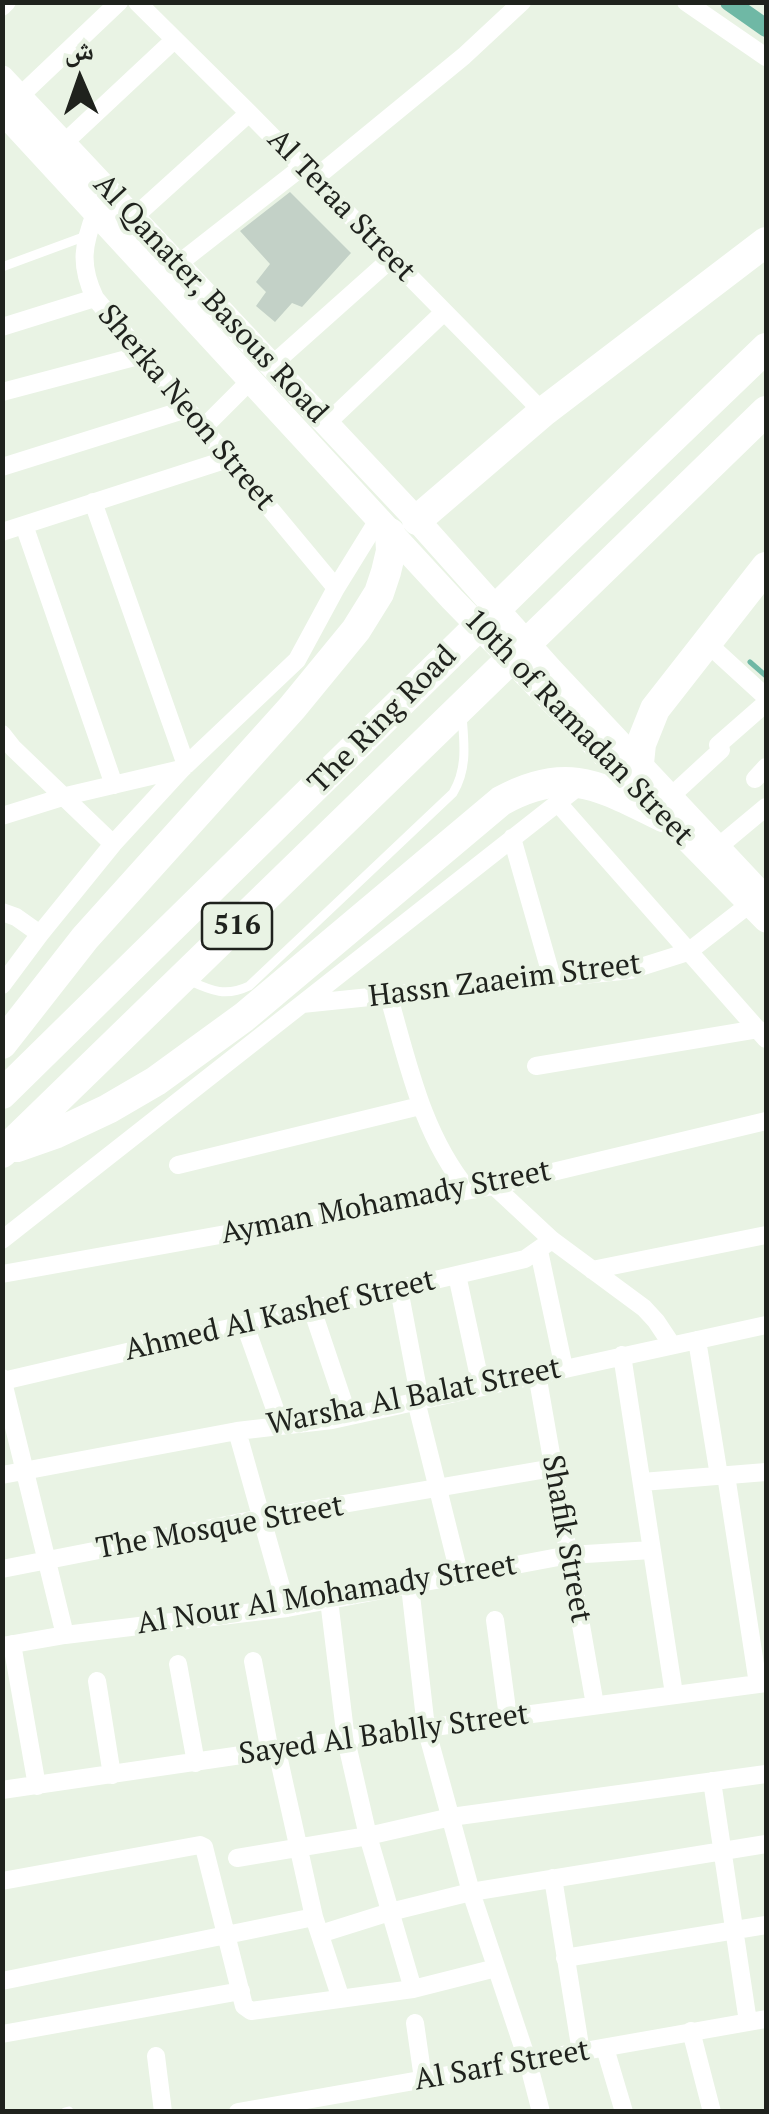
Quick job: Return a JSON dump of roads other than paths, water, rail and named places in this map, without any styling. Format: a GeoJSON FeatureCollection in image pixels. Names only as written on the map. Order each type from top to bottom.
{"type":"FeatureCollection","features":[{"type":"Feature","properties":{"kind":"highway"},"geometry":{"type":"LineString","coordinates":[[2,1044],[84,938],[292,708],[356,630],[379,593],[395,524],[766,242]]}},
{"type":"Feature","properties":{"kind":"highway","name":"The Ring Road"},"geometry":{"type":"LineString","coordinates":[[2,1094],[766,348]]}},
{"type":"Feature","properties":{"kind":"highway","name":"The Ring Road"},"geometry":{"type":"LineString","coordinates":[[3,1152],[766,411]]}},
{"type":"Feature","properties":{"kind":"highway"},"geometry":{"type":"LineString","coordinates":[[639,763],[641,744],[654,710],[766,567]]}},
{"type":"Feature","properties":{"kind":"highway"},"geometry":{"type":"LineString","coordinates":[[3,1152],[91,1117],[156,1081],[256,1007],[501,801],[520,791],[540,784],[584,782],[667,806]]}},
{"type":"Feature","properties":{"kind":"main road","name":"Al Qanater, Basous Road"},"geometry":{"type":"LineString","coordinates":[[8,95],[64,143],[178,264],[262,372],[395,524]]}},
{"type":"Feature","properties":{"kind":"main road","name":"Al Qanater, Basous Road"},"geometry":{"type":"LineString","coordinates":[[8,95],[96,211],[262,372],[326,424],[395,524]]}},
{"type":"Feature","properties":{"kind":"main road","name":"10th of Ramadan Street"},"geometry":{"type":"LineString","coordinates":[[395,524],[551,670],[639,763],[667,806],[718,847],[763,903]]}},
{"type":"Feature","properties":{"kind":"main road","name":"10th of Ramadan Street"},"geometry":{"type":"LineString","coordinates":[[395,524],[533,684],[667,806],[763,903]]}},
{"type":"Feature","properties":{"kind":"street"},"geometry":{"type":"LineString","coordinates":[[8,95],[120,2]]}},
{"type":"Feature","properties":{"kind":"street","name":"Al Teraa Street"},"geometry":{"type":"LineString","coordinates":[[137,2],[543,412]]}},
{"type":"Feature","properties":{"kind":"street"},"geometry":{"type":"LineString","coordinates":[[178,264],[464,56],[522,2]]}},
{"type":"Feature","properties":{"kind":"street"},"geometry":{"type":"LineString","coordinates":[[686,2],[766,57]]}},
{"type":"Feature","properties":{"kind":"street"},"geometry":{"type":"LineString","coordinates":[[64,143],[173,40]]}},
{"type":"Feature","properties":{"kind":"street"},"geometry":{"type":"LineString","coordinates":[[134,217],[249,113]]}},
{"type":"Feature","properties":{"kind":"street","name":"Sherka Neon Street"},"geometry":{"type":"LineString","coordinates":[[96,211],[86,236],[84,265],[95,298],[336,588]]}},
{"type":"Feature","properties":{"kind":"street"},"geometry":{"type":"LineString","coordinates":[[203,428],[392,258]]}},
{"type":"Feature","properties":{"kind":"street"},"geometry":{"type":"LineString","coordinates":[[2,327],[95,298]]}},
{"type":"Feature","properties":{"kind":"street"},"geometry":{"type":"LineString","coordinates":[[326,424],[444,312]]}},
{"type":"Feature","properties":{"kind":"street"},"geometry":{"type":"LineString","coordinates":[[2,392],[142,355]]}},
{"type":"Feature","properties":{"kind":"street"},"geometry":{"type":"LineString","coordinates":[[2,467],[187,410]]}},
{"type":"Feature","properties":{"kind":"street"},"geometry":{"type":"LineString","coordinates":[[2,532],[228,459]]}},
{"type":"Feature","properties":{"kind":"street"},"geometry":{"type":"LineString","coordinates":[[93,502],[184,767]]}},
{"type":"Feature","properties":{"kind":"street"},"geometry":{"type":"LineString","coordinates":[[2,985],[114,844],[184,767],[296,660],[336,588],[395,524]]}},
{"type":"Feature","properties":{"kind":"street"},"geometry":{"type":"LineString","coordinates":[[24,525],[114,785]]}},
{"type":"Feature","properties":{"kind":"street"},"geometry":{"type":"LineString","coordinates":[[667,806],[722,750],[718,745],[766,700],[707,643]]}},
{"type":"Feature","properties":{"kind":"street"},"geometry":{"type":"LineString","coordinates":[[2,734],[114,844]]}},
{"type":"Feature","properties":{"kind":"street"},"geometry":{"type":"LineString","coordinates":[[2,816],[184,767]]}},
{"type":"Feature","properties":{"kind":"street"},"geometry":{"type":"LineString","coordinates":[[2,1240],[584,782]]}},
{"type":"Feature","properties":{"kind":"street"},"geometry":{"type":"LineString","coordinates":[[557,802],[762,1034]]}},
{"type":"Feature","properties":{"kind":"street"},"geometry":{"type":"LineString","coordinates":[[718,847],[766,807]]}},
{"type":"Feature","properties":{"kind":"street"},"geometry":{"type":"LineString","coordinates":[[512,838],[552,978]]}},
{"type":"Feature","properties":{"kind":"street","name":"Hassn Zaaeim Street"},"geometry":{"type":"LineString","coordinates":[[301,1004],[631,970],[688,952],[763,903]]}},
{"type":"Feature","properties":{"kind":"street"},"geometry":{"type":"LineString","coordinates":[[2,912],[40,934]]}},
{"type":"Feature","properties":{"kind":"street"},"geometry":{"type":"LineString","coordinates":[[388,994],[420,1106],[434,1140],[468,1190]]}},
{"type":"Feature","properties":{"kind":"street"},"geometry":{"type":"LineString","coordinates":[[536,1066],[762,1034]]}},
{"type":"Feature","properties":{"kind":"street"},"geometry":{"type":"LineString","coordinates":[[178,1165],[420,1106]]}},
{"type":"Feature","properties":{"kind":"street","name":"Ayman Mohamady Street"},"geometry":{"type":"LineString","coordinates":[[2,1274],[494,1186],[766,1121]]}},
{"type":"Feature","properties":{"kind":"street"},"geometry":{"type":"LineString","coordinates":[[494,1186],[546,1245],[592,1270],[644,1308],[672,1345]]}},
{"type":"Feature","properties":{"kind":"street"},"geometry":{"type":"LineString","coordinates":[[592,1270],[766,1235]]}},
{"type":"Feature","properties":{"kind":"street"},"geometry":{"type":"LineString","coordinates":[[546,1245],[564,1368]]}},
{"type":"Feature","properties":{"kind":"street","name":"Ahmed Al Kashef Street"},"geometry":{"type":"LineString","coordinates":[[3,1379],[525,1259],[546,1245]]}},
{"type":"Feature","properties":{"kind":"street"},"geometry":{"type":"LineString","coordinates":[[457,1275],[481,1386]]}},
{"type":"Feature","properties":{"kind":"street"},"geometry":{"type":"LineString","coordinates":[[399,1289],[418,1400],[460,1577]]}},
{"type":"Feature","properties":{"kind":"street"},"geometry":{"type":"LineString","coordinates":[[312,1309],[348,1416]]}},
{"type":"Feature","properties":{"kind":"street"},"geometry":{"type":"LineString","coordinates":[[245,1325],[282,1426]]}},
{"type":"Feature","properties":{"kind":"street","name":"Warsha Al Balat Street"},"geometry":{"type":"LineString","coordinates":[[2,1474],[236,1430],[348,1416],[766,1325]]}},
{"type":"Feature","properties":{"kind":"street"},"geometry":{"type":"LineString","coordinates":[[696,1340],[762,1683]]}},
{"type":"Feature","properties":{"kind":"street"},"geometry":{"type":"LineString","coordinates":[[622,1355],[674,1694]]}},
{"type":"Feature","properties":{"kind":"street","name":"Shafik Street"},"geometry":{"type":"LineString","coordinates":[[536,1374],[595,1705]]}},
{"type":"Feature","properties":{"kind":"street"},"geometry":{"type":"LineString","coordinates":[[3,1379],[65,1635]]}},
{"type":"Feature","properties":{"kind":"street"},"geometry":{"type":"LineString","coordinates":[[236,1430],[287,1608]]}},
{"type":"Feature","properties":{"kind":"street","name":"The Mosque Street"},"geometry":{"type":"LineString","coordinates":[[2,1569],[262,1518],[553,1468]]}},
{"type":"Feature","properties":{"kind":"street"},"geometry":{"type":"LineString","coordinates":[[642,1482],[766,1472]]}},
{"type":"Feature","properties":{"kind":"street","name":"Al Nour Al Mohamady Street"},"geometry":{"type":"LineString","coordinates":[[7,1645],[287,1608],[568,1555],[652,1550]]}},
{"type":"Feature","properties":{"kind":"street"},"geometry":{"type":"LineString","coordinates":[[410,1586],[426,1728],[471,1892],[528,2062],[540,2112]]}},
{"type":"Feature","properties":{"kind":"street"},"geometry":{"type":"LineString","coordinates":[[329,1600],[346,1740],[368,1836],[413,1989]]}},
{"type":"Feature","properties":{"kind":"street"},"geometry":{"type":"LineString","coordinates":[[495,1620],[508,1716]]}},
{"type":"Feature","properties":{"kind":"street"},"geometry":{"type":"LineString","coordinates":[[7,1645],[37,1786]]}},
{"type":"Feature","properties":{"kind":"street"},"geometry":{"type":"LineString","coordinates":[[253,1661],[317,1926],[341,1999]]}},
{"type":"Feature","properties":{"kind":"street"},"geometry":{"type":"LineString","coordinates":[[178,1664],[196,1763]]}},
{"type":"Feature","properties":{"kind":"street"},"geometry":{"type":"LineString","coordinates":[[97,1682],[112,1775]]}},
{"type":"Feature","properties":{"kind":"street","name":"Sayed Al Bablly Street"},"geometry":{"type":"LineString","coordinates":[[2,1790],[762,1683]]}},
{"type":"Feature","properties":{"kind":"street"},"geometry":{"type":"LineString","coordinates":[[237,1858],[368,1836],[451,1817],[766,1774]]}},
{"type":"Feature","properties":{"kind":"street"},"geometry":{"type":"LineString","coordinates":[[712,1781],[734,1930],[757,2020]]}},
{"type":"Feature","properties":{"kind":"street"},"geometry":{"type":"LineString","coordinates":[[2,1981],[226,1934],[317,1926],[471,1892],[766,1844]]}},
{"type":"Feature","properties":{"kind":"street"},"geometry":{"type":"LineString","coordinates":[[2,1881],[204,1847],[244,2006],[251,2011],[413,1989],[496,1968]]}},
{"type":"Feature","properties":{"kind":"street"},"geometry":{"type":"LineString","coordinates":[[554,1878],[581,2052]]}},
{"type":"Feature","properties":{"kind":"street"},"geometry":{"type":"LineString","coordinates":[[566,1958],[766,1925]]}},
{"type":"Feature","properties":{"kind":"street"},"geometry":{"type":"LineString","coordinates":[[2,2034],[241,1991]]}},
{"type":"Feature","properties":{"kind":"street","name":"Al Sarf Street"},"geometry":{"type":"LineString","coordinates":[[238,2112],[757,2020]]}},
{"type":"Feature","properties":{"kind":"street"},"geometry":{"type":"LineString","coordinates":[[415,2024],[423,2080]]}},
{"type":"Feature","properties":{"kind":"street"},"geometry":{"type":"LineString","coordinates":[[690,2031],[712,2112]]}},
{"type":"Feature","properties":{"kind":"street"},"geometry":{"type":"LineString","coordinates":[[606,2048],[624,2112]]}},
{"type":"Feature","properties":{"kind":"street"},"geometry":{"type":"LineString","coordinates":[[156,2056],[163,2112]]}},
{"type":"Feature","properties":{"kind":"street"},"geometry":{"type":"LineString","coordinates":[[350,2092],[359,2112]]}},
{"type":"Feature","properties":{"kind":"lane"},"geometry":{"type":"LineString","coordinates":[[2,267],[86,236]]}},
{"type":"Feature","properties":{"kind":"lane"},"geometry":{"type":"LineString","coordinates":[[183,978],[217,993],[249,986],[454,793],[465,761],[466,703]]}},
{"type":"Feature","properties":{"kind":"waterway"},"geometry":{"type":"LineString","coordinates":[[729,2],[766,28]]}},
{"type":"Feature","properties":{"kind":"waterway"},"geometry":{"type":"LineString","coordinates":[[750,662],[766,676]]}}]}
